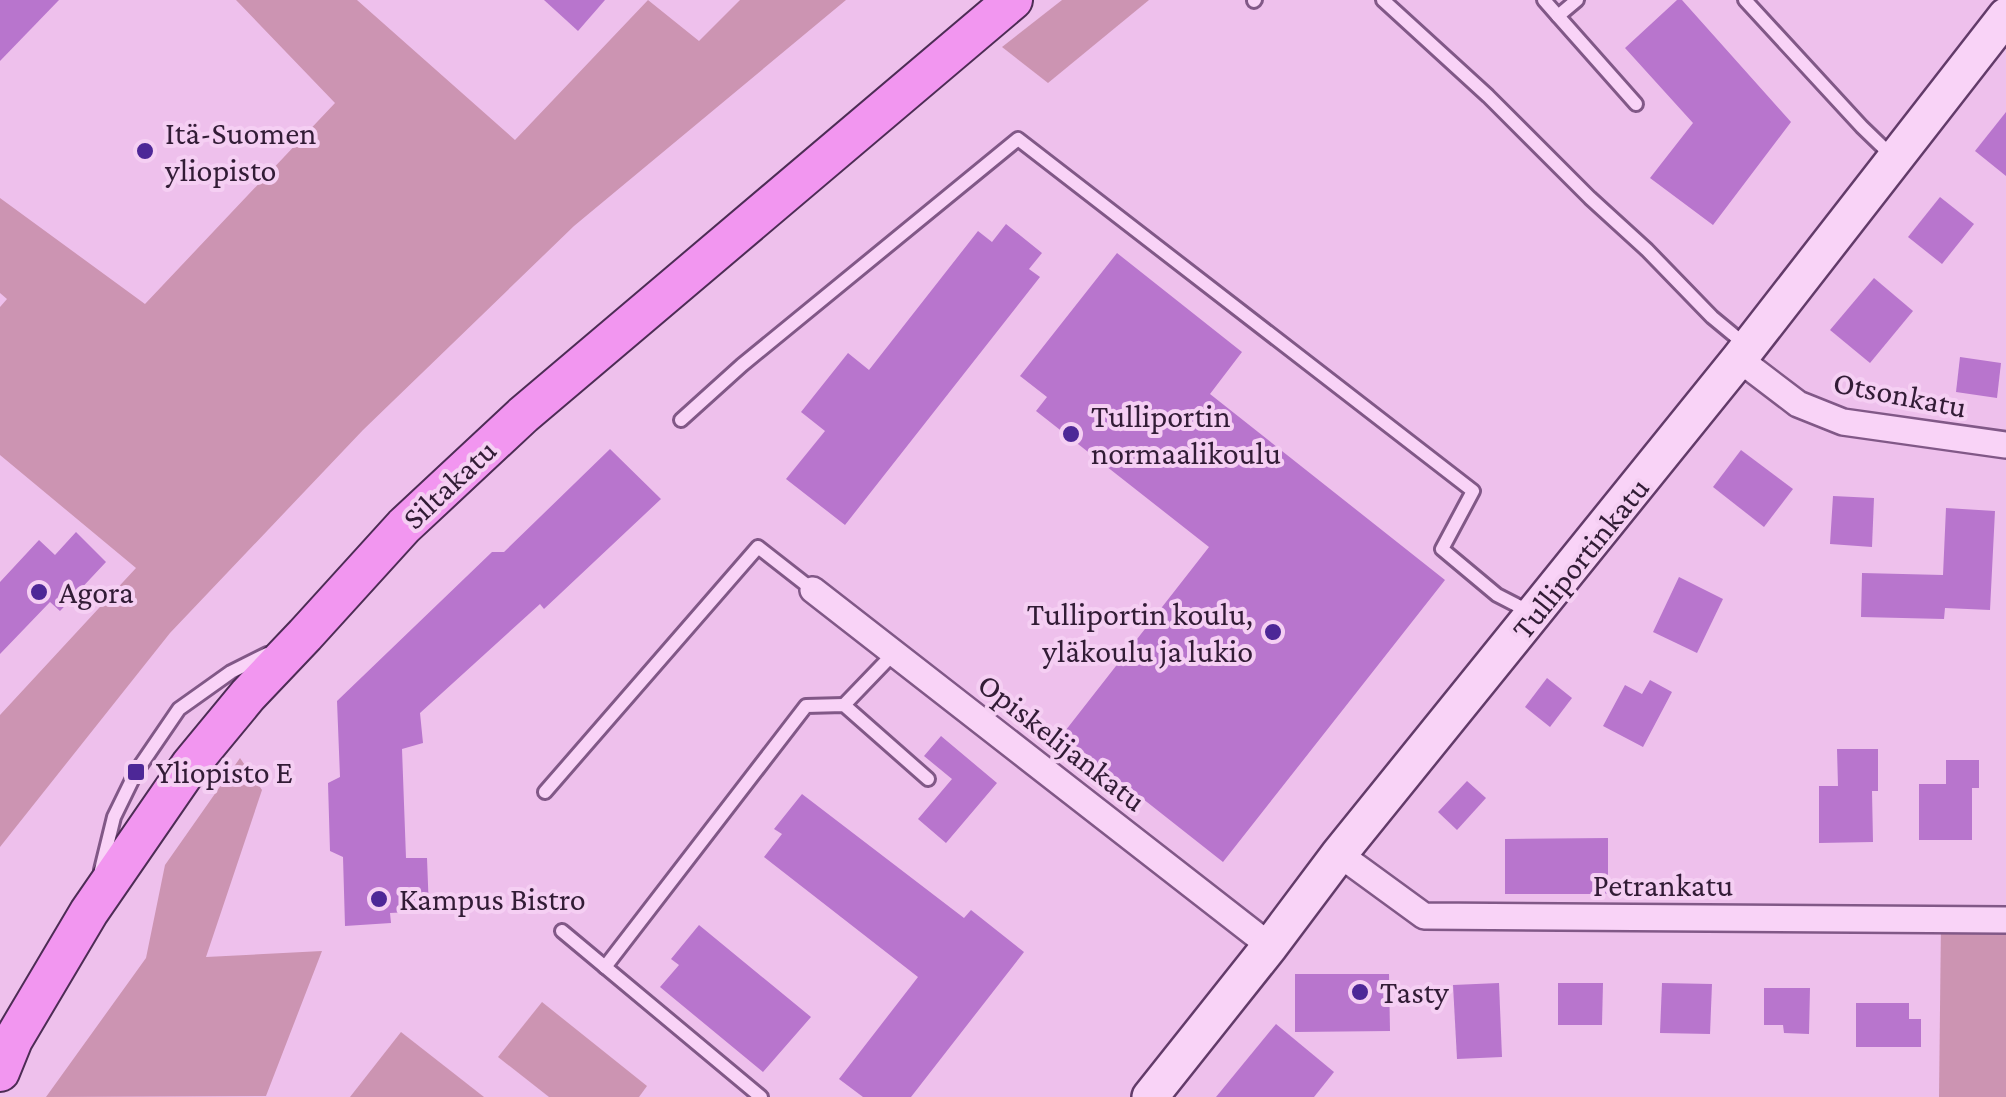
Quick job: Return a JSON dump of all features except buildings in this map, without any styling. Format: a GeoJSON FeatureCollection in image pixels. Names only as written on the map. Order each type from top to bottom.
{"type":"FeatureCollection","features":[{"type":"Feature","properties":{"kind":"main road","name":"Siltakatu"},"geometry":{"type":"LineString","coordinates":[[7,1056],[89,912],[191,764],[248,694],[404,526],[523,415],[1013,0]]}},
{"type":"Feature","properties":{"kind":"street","name":"Tulliportinkatu"},"geometry":{"type":"LineString","coordinates":[[1150,1097],[1339,854],[1744,353],[2006,16]]}},
{"type":"Feature","properties":{"kind":"street","name":"Otsonkatu"},"geometry":{"type":"LineString","coordinates":[[1744,353],[1798,404],[1843,422],[2006,446]]}},
{"type":"Feature","properties":{"kind":"street","name":"Opiskelijankatu"},"geometry":{"type":"LineString","coordinates":[[813,590],[1270,946]]}},
{"type":"Feature","properties":{"kind":"street","name":"Petrankatu"},"geometry":{"type":"LineString","coordinates":[[1339,854],[1424,916],[2006,920]]}},
{"type":"Feature","properties":{"kind":"lane"},"geometry":{"type":"LineString","coordinates":[[1384,0],[1647,250],[1744,353]]}},
{"type":"Feature","properties":{"kind":"lane"},"geometry":{"type":"LineString","coordinates":[[1544,0],[1636,104]]}},
{"type":"Feature","properties":{"kind":"lane"},"geometry":{"type":"LineString","coordinates":[[1558,16],[1576,0]]}},
{"type":"Feature","properties":{"kind":"lane"},"geometry":{"type":"LineString","coordinates":[[1745,0],[1894,158]]}},
{"type":"Feature","properties":{"kind":"lane"},"geometry":{"type":"LineString","coordinates":[[681,420],[742,365],[1018,139],[1473,491],[1442,549],[1498,595],[1534,614]]}},
{"type":"Feature","properties":{"kind":"lane"},"geometry":{"type":"LineString","coordinates":[[545,792],[758,546],[813,590]]}},
{"type":"Feature","properties":{"kind":"lane"},"geometry":{"type":"LineString","coordinates":[[844,705],[894,652]]}},
{"type":"Feature","properties":{"kind":"lane"},"geometry":{"type":"LineString","coordinates":[[605,967],[806,706],[844,705],[928,779]]}},
{"type":"Feature","properties":{"kind":"lane"},"geometry":{"type":"LineString","coordinates":[[562,931],[762,1097]]}},
{"type":"Feature","properties":{"kind":"shaded area"},"geometry":{"type":"Polygon","coordinates":[[[236,0],[357,0],[515,140],[648,0],[699,41],[740,0],[846,0],[574,226],[363,430],[170,633],[0,847],[0,715],[136,568],[0,455],[0,307],[7,299],[0,293],[0,198],[145,304],[335,103],[236,0]]]}},
{"type":"Feature","properties":{"kind":"shaded area"},"geometry":{"type":"Polygon","coordinates":[[[1062,0],[1149,0],[1048,83],[1002,47],[1062,0]]]}},
{"type":"Feature","properties":{"kind":"shaded area"},"geometry":{"type":"Polygon","coordinates":[[[240,758],[262,790],[206,957],[322,951],[266,1096],[46,1097],[146,958],[165,865],[240,758]]]}},
{"type":"Feature","properties":{"kind":"shaded area"},"geometry":{"type":"Polygon","coordinates":[[[1941,922],[2006,922],[2006,1097],[1939,1097],[1941,922]]]}},
{"type":"Feature","properties":{"kind":"shaded area"},"geometry":{"type":"Polygon","coordinates":[[[542,1002],[647,1086],[639,1097],[549,1097],[498,1057],[542,1002]]]}},
{"type":"Feature","properties":{"kind":"shaded area"},"geometry":{"type":"Polygon","coordinates":[[[401,1032],[484,1097],[350,1097],[401,1032]]]}},
{"type":"Feature","properties":{"kind":"place","name":"Itä-Suomen yliopisto"},"geometry":{"type":"Point","coordinates":[145,151]}},
{"type":"Feature","properties":{"kind":"place","name":"Tulliportin normaalikoulu"},"geometry":{"type":"Point","coordinates":[1071,434]}},
{"type":"Feature","properties":{"kind":"place","name":"Agora"},"geometry":{"type":"Point","coordinates":[39,592]}},
{"type":"Feature","properties":{"kind":"place","name":"Tulliportin koulu, yläkoulu ja lukio"},"geometry":{"type":"Point","coordinates":[1273,632]}},
{"type":"Feature","properties":{"kind":"place","name":"Yliopisto E"},"geometry":{"type":"Point","coordinates":[136,772]}},
{"type":"Feature","properties":{"kind":"place","name":"Kampus Bistro"},"geometry":{"type":"Point","coordinates":[379,899]}},
{"type":"Feature","properties":{"kind":"place","name":"Tasty"},"geometry":{"type":"Point","coordinates":[1360,992]}}]}
